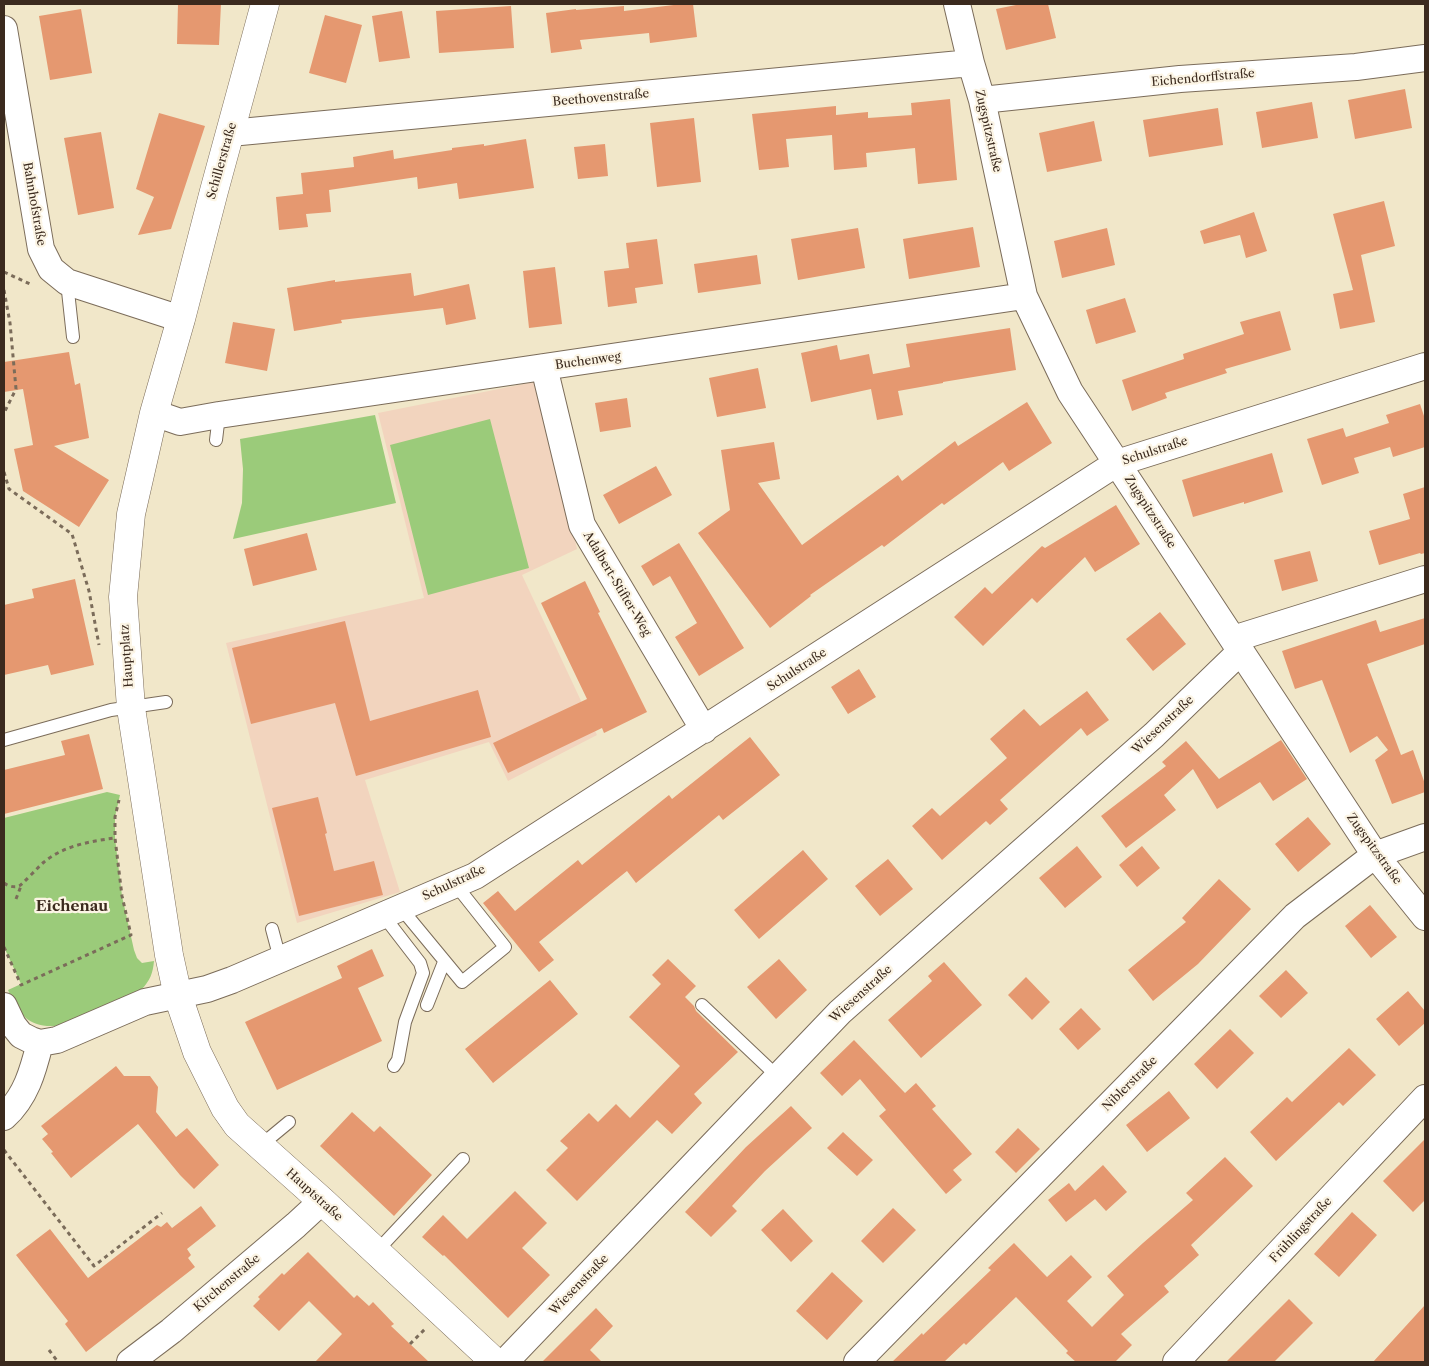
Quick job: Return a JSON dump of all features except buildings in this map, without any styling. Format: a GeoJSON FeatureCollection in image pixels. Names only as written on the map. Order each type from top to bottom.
{"type":"FeatureCollection","features":[{"type":"Feature","properties":{"kind":"main road","name":"Schillerstraße"},"geometry":{"type":"LineString","coordinates":[[181,319],[265,4]]}},
{"type":"Feature","properties":{"kind":"main road","name":"Hauptplatz"},"geometry":{"type":"LineString","coordinates":[[178,996],[169,955],[131,708],[123,597],[130,514],[154,414],[181,319]]}},
{"type":"Feature","properties":{"kind":"main road","name":"Hauptstraße"},"geometry":{"type":"LineString","coordinates":[[178,996],[197,1052],[225,1108],[237,1125],[322,1201],[495,1362]]}},
{"type":"Feature","properties":{"kind":"street","name":"Zugspitzstraße"},"geometry":{"type":"LineString","coordinates":[[957,4],[982,100],[1024,296],[1070,392],[1375,855],[1425,918]]}},
{"type":"Feature","properties":{"kind":"street","name":"Bahnhofstraße"},"geometry":{"type":"LineString","coordinates":[[4,29],[41,249],[51,268],[67,282],[181,319]]}},
{"type":"Feature","properties":{"kind":"street","name":"Eichendorffstraße"},"geometry":{"type":"LineString","coordinates":[[982,100],[1180,79],[1356,67],[1425,58]]}},
{"type":"Feature","properties":{"kind":"street","name":"Beethovenstraße"},"geometry":{"type":"LineString","coordinates":[[230,134],[971,63]]}},
{"type":"Feature","properties":{"kind":"street","name":"Buchenweg"},"geometry":{"type":"LineString","coordinates":[[154,414],[180,422],[218,428],[544,367],[1024,296]]}},
{"type":"Feature","properties":{"kind":"street","name":"Schulstraße"},"geometry":{"type":"LineString","coordinates":[[40,1043],[57,1040],[145,1002],[207,989],[475,876],[1118,463],[1425,366]]}},
{"type":"Feature","properties":{"kind":"street","name":"Adalbert-Stifter-Weg"},"geometry":{"type":"LineString","coordinates":[[544,367],[582,525],[704,730]]}},
{"type":"Feature","properties":{"kind":"street","name":"Wiesenstraße"},"geometry":{"type":"LineString","coordinates":[[505,1362],[840,1012],[1154,735],[1237,645],[1425,579]]}},
{"type":"Feature","properties":{"kind":"street","name":"Niblerstraße"},"geometry":{"type":"LineString","coordinates":[[857,1362],[1295,916],[1375,855],[1425,837]]}},
{"type":"Feature","properties":{"kind":"street"},"geometry":{"type":"LineString","coordinates":[[4,1006],[13,1025],[21,1035],[40,1043],[33,1072],[25,1091],[4,1117]]}},
{"type":"Feature","properties":{"kind":"street","name":"Frühlingstraße"},"geometry":{"type":"LineString","coordinates":[[1176,1362],[1425,1098]]}},
{"type":"Feature","properties":{"kind":"street","name":"Kirchenstraße"},"geometry":{"type":"LineString","coordinates":[[130,1362],[171,1331],[322,1201]]}},
{"type":"Feature","properties":{"kind":"lane"},"geometry":{"type":"LineString","coordinates":[[67,282],[73,337]]}},
{"type":"Feature","properties":{"kind":"lane"},"geometry":{"type":"LineString","coordinates":[[4,740],[111,710],[166,702]]}},
{"type":"Feature","properties":{"kind":"lane"},"geometry":{"type":"LineString","coordinates":[[392,911],[462,982],[505,948],[455,884]]}},
{"type":"Feature","properties":{"kind":"lane"},"geometry":{"type":"LineString","coordinates":[[392,911],[424,973],[405,1022],[398,1060],[394,1066]]}},
{"type":"Feature","properties":{"kind":"lane"},"geometry":{"type":"LineString","coordinates":[[272,928],[280,959]]}},
{"type":"Feature","properties":{"kind":"lane"},"geometry":{"type":"LineString","coordinates":[[428,1006],[444,962]]}},
{"type":"Feature","properties":{"kind":"lane"},"geometry":{"type":"LineString","coordinates":[[702,1005],[777,1076]]}},
{"type":"Feature","properties":{"kind":"lane"},"geometry":{"type":"LineString","coordinates":[[260,1146],[289,1122]]}},
{"type":"Feature","properties":{"kind":"lane"},"geometry":{"type":"LineString","coordinates":[[376,1252],[463,1159]]}},
{"type":"Feature","properties":{"kind":"path"},"geometry":{"type":"LineString","coordinates":[[4,290],[10,323],[16,389],[4,413]]}},
{"type":"Feature","properties":{"kind":"path"},"geometry":{"type":"LineString","coordinates":[[4,472],[9,489],[72,534],[89,591],[99,646]]}},
{"type":"Feature","properties":{"kind":"path"},"geometry":{"type":"LineString","coordinates":[[4,947],[21,985],[131,935],[122,896],[114,817],[120,795],[130,783],[143,782]]}},
{"type":"Feature","properties":{"kind":"path"},"geometry":{"type":"LineString","coordinates":[[16,899],[21,886],[31,873],[63,850],[98,840],[115,838]]}},
{"type":"Feature","properties":{"kind":"path"},"geometry":{"type":"LineString","coordinates":[[4,883],[9,886],[21,886]]}},
{"type":"Feature","properties":{"kind":"path"},"geometry":{"type":"LineString","coordinates":[[4,1150],[94,1266],[162,1213]]}},
{"type":"Feature","properties":{"kind":"path"},"geometry":{"type":"LineString","coordinates":[[49,1350],[58,1362]]}},
{"type":"Feature","properties":{"kind":"shaded area"},"geometry":{"type":"Polygon","coordinates":[[[539,381],[577,549],[522,575],[597,735],[508,781],[489,742],[365,780],[400,892],[297,923],[226,643],[424,598],[378,413],[539,381]]]}},
{"type":"Feature","properties":{"kind":"green space"},"geometry":{"type":"Polygon","coordinates":[[[375,415],[396,503],[233,539],[242,503],[243,469],[240,439],[375,415]]]}},
{"type":"Feature","properties":{"kind":"green space"},"geometry":{"type":"Polygon","coordinates":[[[490,419],[529,568],[428,595],[390,445],[490,419]]]}},
{"type":"Feature","properties":{"kind":"green space"},"geometry":{"type":"Polygon","coordinates":[[[107,792],[120,795],[115,817],[115,838],[122,896],[134,950],[137,958],[142,963],[154,961],[152,973],[141,990],[64,1025],[43,1026],[35,1024],[28,1020],[17,1008],[8,990],[21,984],[4,947],[4,818],[107,792]]]}},
{"type":"Feature","properties":{"kind":"district","name":"Eichenau"},"geometry":{"type":"Point","coordinates":[72,907]}}]}
